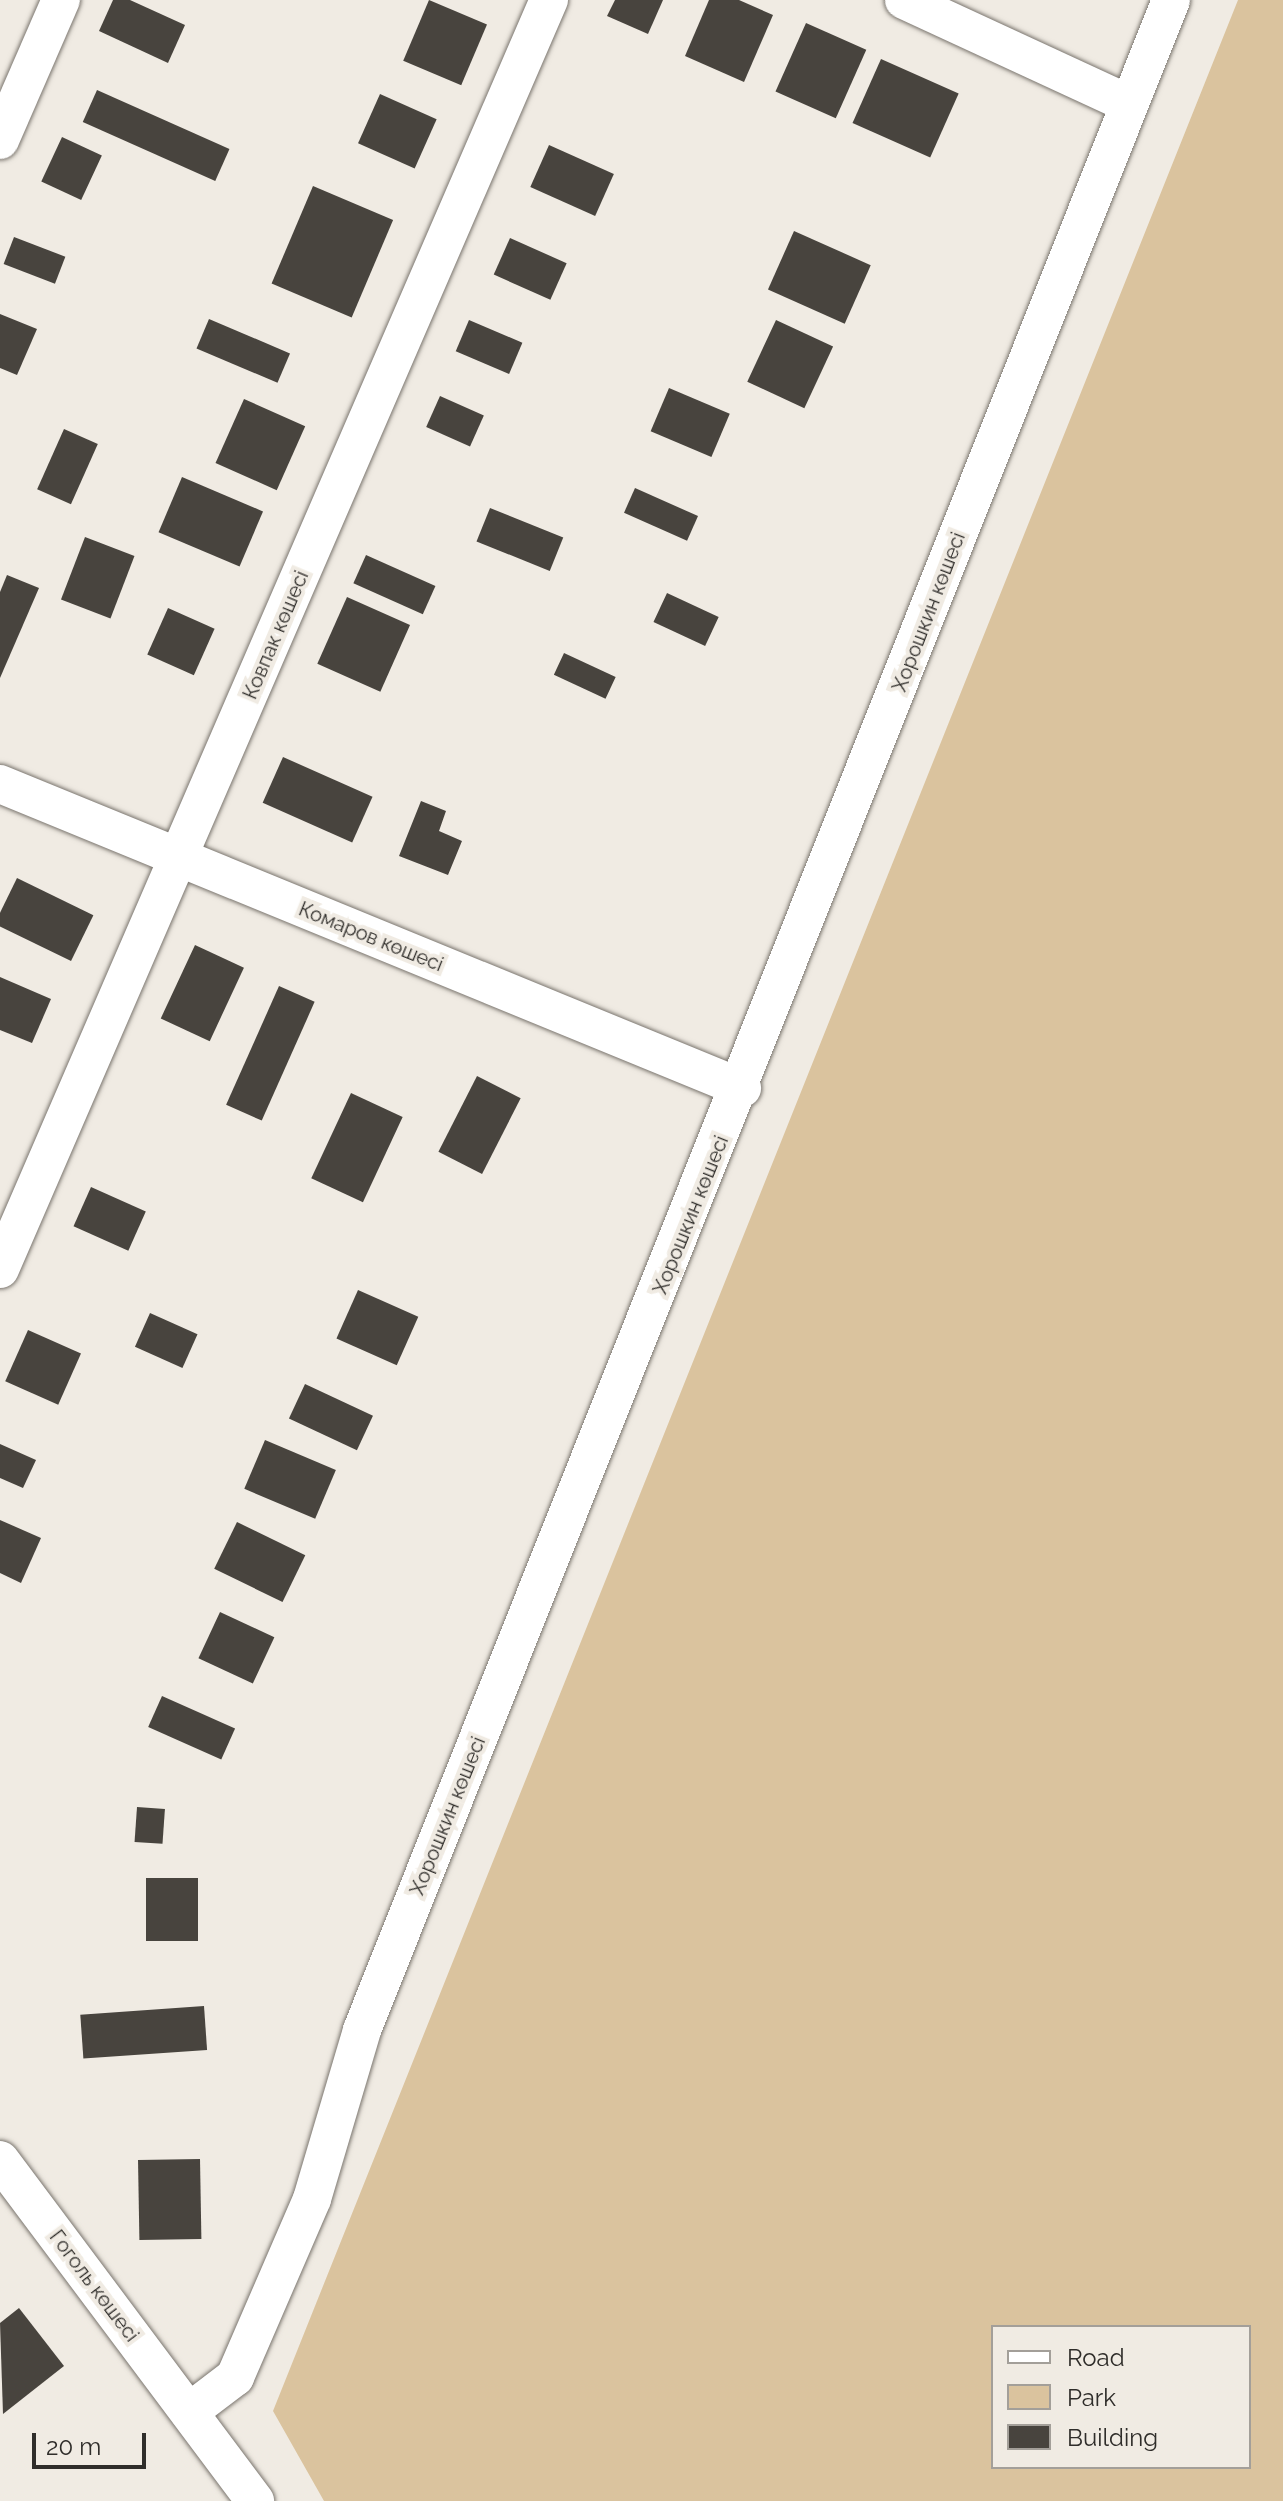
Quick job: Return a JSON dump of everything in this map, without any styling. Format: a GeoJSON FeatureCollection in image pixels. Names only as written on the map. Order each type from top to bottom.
{"type":"FeatureCollection","features":[{"type":"Feature","properties":{"kind":"street"},"geometry":{"type":"LineString","coordinates":[[0,140],[61,0]]}},
{"type":"Feature","properties":{"kind":"street","name":"Ковпак көшесі"},"geometry":{"type":"LineString","coordinates":[[0,1269],[180,859],[549,0]]}},
{"type":"Feature","properties":{"kind":"street"},"geometry":{"type":"LineString","coordinates":[[904,0],[1129,104]]}},
{"type":"Feature","properties":{"kind":"street","name":"Хорошкин көшесі"},"geometry":{"type":"LineString","coordinates":[[189,2412],[235,2377],[312,2199],[362,2030],[742,1088],[1171,0]]}},
{"type":"Feature","properties":{"kind":"street","name":"Комаров көшесі"},"geometry":{"type":"LineString","coordinates":[[0,784],[742,1088]]}},
{"type":"Feature","properties":{"kind":"street","name":"Гоголь көшесі"},"geometry":{"type":"LineString","coordinates":[[0,2160],[255,2501]]}},
{"type":"Feature","properties":{"kind":"green space"},"geometry":{"type":"Polygon","coordinates":[[[1238,0],[1283,0],[1283,2501],[324,2501],[273,2411],[1238,0]]]}},
{"type":"Feature","properties":{"kind":"building"},"geometry":{"type":"Polygon","coordinates":[[[113,0],[130,0],[185,25],[168,63],[99,31],[113,0]]]}},
{"type":"Feature","properties":{"kind":"building"},"geometry":{"type":"Polygon","coordinates":[[[429,0],[487,25],[461,85],[403,61],[429,0]]]}},
{"type":"Feature","properties":{"kind":"building"},"geometry":{"type":"Polygon","coordinates":[[[615,0],[663,0],[648,34],[607,16],[615,0]]]}},
{"type":"Feature","properties":{"kind":"building"},"geometry":{"type":"Polygon","coordinates":[[[709,0],[739,0],[773,15],[744,82],[685,56],[709,0]]]}},
{"type":"Feature","properties":{"kind":"building"},"geometry":{"type":"Polygon","coordinates":[[[806,23],[866,50],[836,118],[775,92],[806,23]]]}},
{"type":"Feature","properties":{"kind":"building"},"geometry":{"type":"Polygon","coordinates":[[[881,59],[959,94],[930,158],[853,123],[881,59]]]}},
{"type":"Feature","properties":{"kind":"building"},"geometry":{"type":"Polygon","coordinates":[[[97,90],[229,149],[215,181],[83,122],[97,90]]]}},
{"type":"Feature","properties":{"kind":"building"},"geometry":{"type":"Polygon","coordinates":[[[380,94],[437,119],[415,169],[358,143],[380,94]]]}},
{"type":"Feature","properties":{"kind":"building"},"geometry":{"type":"Polygon","coordinates":[[[62,137],[102,156],[81,200],[41,181],[62,137]]]}},
{"type":"Feature","properties":{"kind":"building"},"geometry":{"type":"Polygon","coordinates":[[[549,145],[614,174],[595,216],[530,187],[549,145]]]}},
{"type":"Feature","properties":{"kind":"building"},"geometry":{"type":"Polygon","coordinates":[[[313,186],[393,220],[352,318],[272,284],[313,186]]]}},
{"type":"Feature","properties":{"kind":"building"},"geometry":{"type":"Polygon","coordinates":[[[794,231],[871,265],[845,324],[768,289],[794,231]]]}},
{"type":"Feature","properties":{"kind":"building"},"geometry":{"type":"Polygon","coordinates":[[[14,237],[65,257],[55,284],[4,264],[14,237]]]}},
{"type":"Feature","properties":{"kind":"building"},"geometry":{"type":"Polygon","coordinates":[[[510,238],[567,263],[550,300],[494,275],[510,238]]]}},
{"type":"Feature","properties":{"kind":"building"},"geometry":{"type":"Polygon","coordinates":[[[0,314],[37,329],[17,375],[0,368],[0,314]]]}},
{"type":"Feature","properties":{"kind":"building"},"geometry":{"type":"Polygon","coordinates":[[[209,319],[290,353],[278,383],[196,348],[209,319]]]}},
{"type":"Feature","properties":{"kind":"building"},"geometry":{"type":"Polygon","coordinates":[[[469,320],[522,343],[509,374],[456,351],[469,320]]]}},
{"type":"Feature","properties":{"kind":"building"},"geometry":{"type":"Polygon","coordinates":[[[776,320],[833,347],[804,408],[747,382],[776,320]]]}},
{"type":"Feature","properties":{"kind":"building"},"geometry":{"type":"Polygon","coordinates":[[[669,388],[730,414],[711,457],[651,431],[669,388]]]}},
{"type":"Feature","properties":{"kind":"building"},"geometry":{"type":"Polygon","coordinates":[[[440,396],[484,416],[470,447],[426,427],[440,396]]]}},
{"type":"Feature","properties":{"kind":"building"},"geometry":{"type":"Polygon","coordinates":[[[244,399],[305,426],[277,490],[216,463],[244,399]]]}},
{"type":"Feature","properties":{"kind":"building"},"geometry":{"type":"Polygon","coordinates":[[[64,429],[98,444],[71,504],[37,489],[64,429]]]}},
{"type":"Feature","properties":{"kind":"building"},"geometry":{"type":"Polygon","coordinates":[[[182,477],[263,511],[240,567],[159,532],[182,477]]]}},
{"type":"Feature","properties":{"kind":"building"},"geometry":{"type":"Polygon","coordinates":[[[635,488],[698,516],[687,541],[624,513],[635,488]]]}},
{"type":"Feature","properties":{"kind":"building"},"geometry":{"type":"Polygon","coordinates":[[[490,508],[563,538],[550,571],[477,541],[490,508]]]}},
{"type":"Feature","properties":{"kind":"building"},"geometry":{"type":"Polygon","coordinates":[[[85,537],[134,556],[110,619],[61,600],[85,537]]]}},
{"type":"Feature","properties":{"kind":"building"},"geometry":{"type":"Polygon","coordinates":[[[366,555],[435,586],[423,614],[353,583],[366,555]]]}},
{"type":"Feature","properties":{"kind":"building"},"geometry":{"type":"Polygon","coordinates":[[[7,575],[39,588],[0,678],[0,592],[7,575]]]}},
{"type":"Feature","properties":{"kind":"building"},"geometry":{"type":"Polygon","coordinates":[[[667,593],[719,617],[705,646],[653,622],[667,593]]]}},
{"type":"Feature","properties":{"kind":"building"},"geometry":{"type":"Polygon","coordinates":[[[347,597],[410,625],[380,692],[317,664],[347,597]]]}},
{"type":"Feature","properties":{"kind":"building"},"geometry":{"type":"Polygon","coordinates":[[[168,608],[215,629],[194,675],[147,655],[168,608]]]}},
{"type":"Feature","properties":{"kind":"building"},"geometry":{"type":"Polygon","coordinates":[[[564,653],[616,677],[606,699],[554,675],[564,653]]]}},
{"type":"Feature","properties":{"kind":"building"},"geometry":{"type":"Polygon","coordinates":[[[283,757],[373,797],[352,843],[263,803],[283,757]]]}},
{"type":"Feature","properties":{"kind":"building"},"geometry":{"type":"Polygon","coordinates":[[[421,801],[446,811],[439,831],[462,841],[448,875],[399,856],[421,801]]]}},
{"type":"Feature","properties":{"kind":"building"},"geometry":{"type":"Polygon","coordinates":[[[17,878],[93,915],[71,961],[0,926],[0,913],[17,878]]]}},
{"type":"Feature","properties":{"kind":"building"},"geometry":{"type":"Polygon","coordinates":[[[195,945],[244,968],[210,1041],[161,1018],[195,945]]]}},
{"type":"Feature","properties":{"kind":"building"},"geometry":{"type":"Polygon","coordinates":[[[0,977],[51,999],[32,1043],[0,1030],[0,977]]]}},
{"type":"Feature","properties":{"kind":"building"},"geometry":{"type":"Polygon","coordinates":[[[279,986],[315,1002],[262,1121],[226,1105],[279,986]]]}},
{"type":"Feature","properties":{"kind":"building"},"geometry":{"type":"Polygon","coordinates":[[[477,1076],[521,1098],[482,1174],[438,1152],[477,1076]]]}},
{"type":"Feature","properties":{"kind":"building"},"geometry":{"type":"Polygon","coordinates":[[[351,1093],[403,1117],[363,1202],[311,1178],[351,1093]]]}},
{"type":"Feature","properties":{"kind":"building"},"geometry":{"type":"Polygon","coordinates":[[[91,1187],[146,1211],[128,1251],[74,1226],[91,1187]]]}},
{"type":"Feature","properties":{"kind":"building"},"geometry":{"type":"Polygon","coordinates":[[[358,1290],[418,1317],[397,1365],[336,1338],[358,1290]]]}},
{"type":"Feature","properties":{"kind":"building"},"geometry":{"type":"Polygon","coordinates":[[[150,1313],[198,1334],[182,1368],[135,1347],[150,1313]]]}},
{"type":"Feature","properties":{"kind":"building"},"geometry":{"type":"Polygon","coordinates":[[[28,1330],[81,1354],[58,1405],[5,1381],[28,1330]]]}},
{"type":"Feature","properties":{"kind":"building"},"geometry":{"type":"Polygon","coordinates":[[[305,1384],[373,1416],[357,1450],[289,1418],[305,1384]]]}},
{"type":"Feature","properties":{"kind":"building"},"geometry":{"type":"Polygon","coordinates":[[[265,1440],[336,1470],[315,1519],[244,1489],[265,1440]]]}},
{"type":"Feature","properties":{"kind":"building"},"geometry":{"type":"Polygon","coordinates":[[[0,1444],[36,1460],[23,1488],[0,1478],[0,1444]]]}},
{"type":"Feature","properties":{"kind":"building"},"geometry":{"type":"Polygon","coordinates":[[[0,1520],[41,1538],[21,1583],[0,1573],[0,1520]]]}},
{"type":"Feature","properties":{"kind":"building"},"geometry":{"type":"Polygon","coordinates":[[[237,1522],[305,1555],[283,1602],[214,1569],[237,1522]]]}},
{"type":"Feature","properties":{"kind":"building"},"geometry":{"type":"Polygon","coordinates":[[[220,1612],[274,1637],[253,1684],[198,1658],[220,1612]]]}},
{"type":"Feature","properties":{"kind":"building"},"geometry":{"type":"Polygon","coordinates":[[[162,1696],[235,1729],[221,1760],[148,1727],[162,1696]]]}},
{"type":"Feature","properties":{"kind":"building"},"geometry":{"type":"Polygon","coordinates":[[[137,1807],[165,1809],[162,1844],[135,1842],[137,1807]]]}},
{"type":"Feature","properties":{"kind":"building"},"geometry":{"type":"Polygon","coordinates":[[[146,1878],[198,1878],[198,1941],[146,1941],[146,1878]]]}},
{"type":"Feature","properties":{"kind":"building"},"geometry":{"type":"Polygon","coordinates":[[[204,2006],[207,2050],[83,2059],[80,2015],[204,2006]]]}},
{"type":"Feature","properties":{"kind":"building"},"geometry":{"type":"Polygon","coordinates":[[[200,2159],[201,2239],[139,2240],[138,2160],[200,2159]]]}},
{"type":"Feature","properties":{"kind":"building"},"geometry":{"type":"Polygon","coordinates":[[[19,2308],[64,2366],[3,2414],[0,2323],[19,2308]]]}}]}
